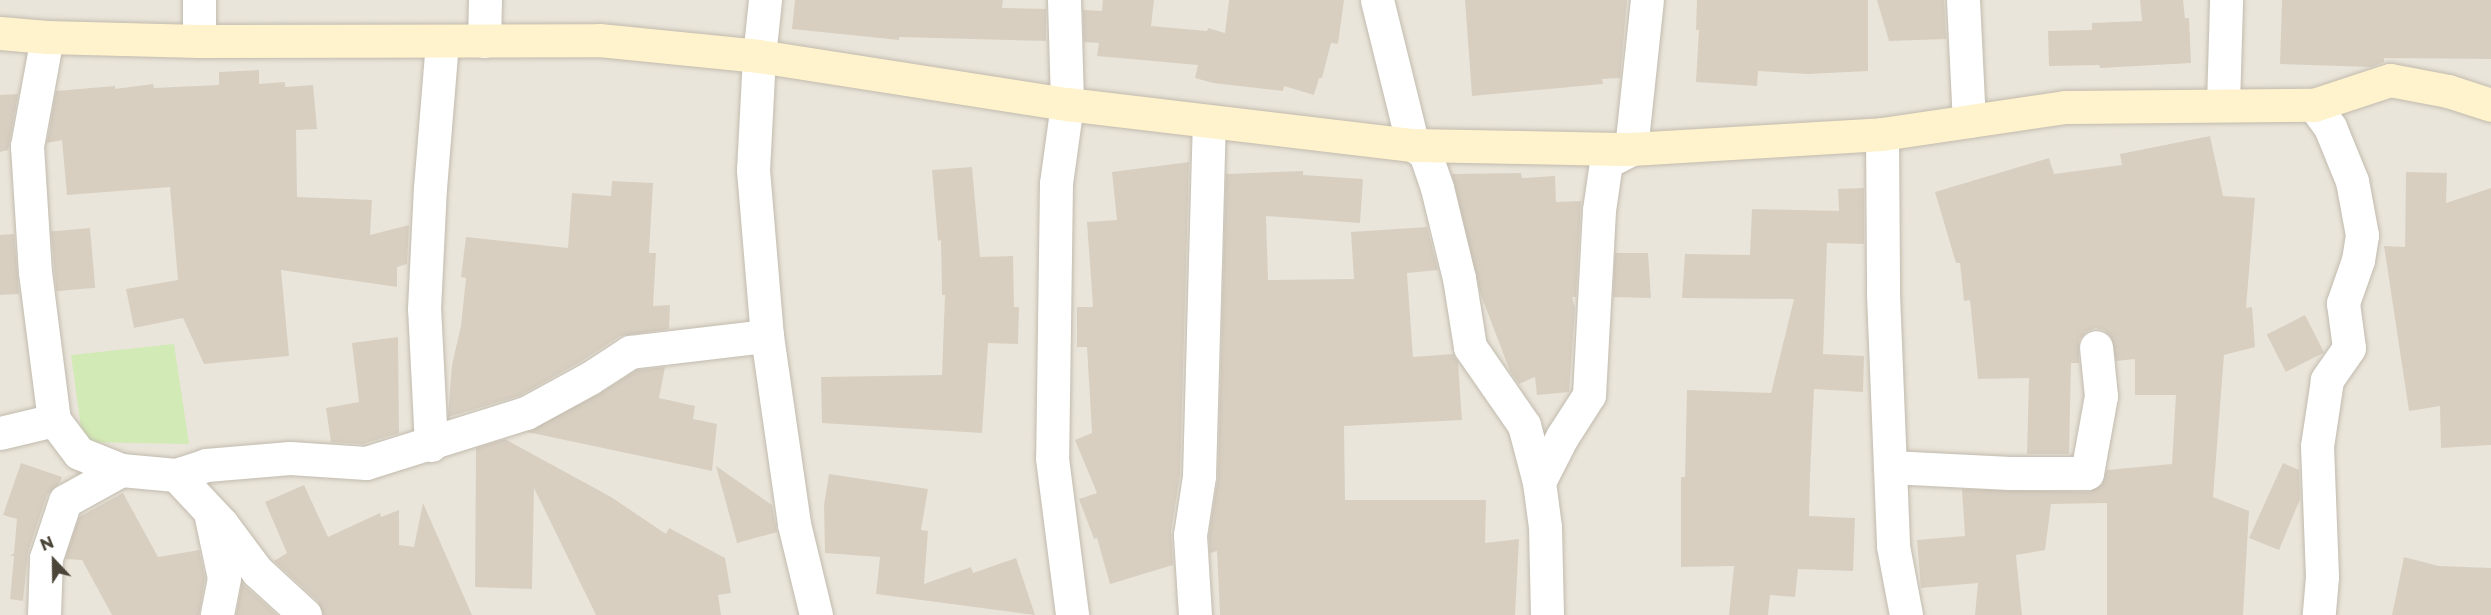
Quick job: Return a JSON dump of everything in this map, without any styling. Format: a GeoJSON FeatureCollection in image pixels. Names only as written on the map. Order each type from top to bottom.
{"type":"FeatureCollection","features":[{"type":"Feature","properties":{"kind":"street"},"geometry":{"type":"LineString","coordinates":[[199,0],[199,41]]}},
{"type":"Feature","properties":{"kind":"street"},"geometry":{"type":"LineString","coordinates":[[484,41],[485,0]]}},
{"type":"Feature","properties":{"kind":"street"},"geometry":{"type":"LineString","coordinates":[[765,0],[759,56],[753,170],[767,336],[794,524],[816,615]]}},
{"type":"Feature","properties":{"kind":"street"},"geometry":{"type":"LineString","coordinates":[[1064,0],[1067,104],[1056,183],[1052,458],[1072,615]]}},
{"type":"Feature","properties":{"kind":"street"},"geometry":{"type":"LineString","coordinates":[[1377,0],[1413,146],[1425,153],[1437,188],[1460,278],[1470,347],[1524,425],[1539,482],[1545,527],[1547,615]]}},
{"type":"Feature","properties":{"kind":"street"},"geometry":{"type":"LineString","coordinates":[[1631,149],[1647,0]]}},
{"type":"Feature","properties":{"kind":"street"},"geometry":{"type":"LineString","coordinates":[[1963,0],[1969,121]]}},
{"type":"Feature","properties":{"kind":"street"},"geometry":{"type":"LineString","coordinates":[[2223,104],[2226,0]]}},
{"type":"Feature","properties":{"kind":"street"},"geometry":{"type":"LineString","coordinates":[[0,33],[47,37],[199,41],[598,40],[759,56],[1067,104],[1413,146],[1631,149],[1881,134],[2065,107],[2314,105],[2390,80],[2448,91],[2491,105]]}},
{"type":"Feature","properties":{"kind":"street"},"geometry":{"type":"LineString","coordinates":[[47,37],[27,146],[34,272],[54,420],[80,453],[121,470],[176,475],[206,465],[290,458],[366,463],[431,445],[526,413],[590,378],[630,352],[767,336]]}},
{"type":"Feature","properties":{"kind":"street"},"geometry":{"type":"LineString","coordinates":[[431,445],[424,309],[430,188],[442,42]]}},
{"type":"Feature","properties":{"kind":"street"},"geometry":{"type":"LineString","coordinates":[[2314,105],[2330,127],[2352,181],[2362,235],[2358,260],[2343,303],[2349,348],[2327,380],[2317,446],[2322,577],[2319,615]]}},
{"type":"Feature","properties":{"kind":"street"},"geometry":{"type":"LineString","coordinates":[[1195,615],[1190,535],[1199,476],[1209,122]]}},
{"type":"Feature","properties":{"kind":"street"},"geometry":{"type":"LineString","coordinates":[[1881,134],[1883,294],[1893,546],[1906,615]]}},
{"type":"Feature","properties":{"kind":"street"},"geometry":{"type":"LineString","coordinates":[[1539,482],[1562,437],[1589,395],[1599,210],[1606,162],[1631,149]]}},
{"type":"Feature","properties":{"kind":"street"},"geometry":{"type":"LineString","coordinates":[[1890,467],[2010,473],[2087,473],[2101,396],[2096,347]]}},
{"type":"Feature","properties":{"kind":"street"},"geometry":{"type":"LineString","coordinates":[[0,433],[54,420]]}},
{"type":"Feature","properties":{"kind":"street"},"geometry":{"type":"LineString","coordinates":[[44,615],[46,558],[65,501],[121,470]]}},
{"type":"Feature","properties":{"kind":"street"},"geometry":{"type":"LineString","coordinates":[[176,475],[210,512],[257,571],[304,615]]}},
{"type":"Feature","properties":{"kind":"street"},"geometry":{"type":"LineString","coordinates":[[210,512],[224,578],[217,615]]}},
{"type":"Feature","properties":{"kind":"shaded area"},"geometry":{"type":"Polygon","coordinates":[[[0,0],[2491,0],[2491,615],[0,615],[0,0]]]}},
{"type":"Feature","properties":{"kind":"green space"},"geometry":{"type":"Polygon","coordinates":[[[174,344],[189,444],[83,442],[71,355],[174,344]]]}},
{"type":"Feature","properties":{"kind":"building"},"geometry":{"type":"Polygon","coordinates":[[[795,0],[1003,0],[1002,8],[1046,9],[1046,41],[899,37],[899,40],[792,29],[795,0]]]}},
{"type":"Feature","properties":{"kind":"building"},"geometry":{"type":"Polygon","coordinates":[[[1103,0],[1154,0],[1151,26],[1207,31],[1208,28],[1225,33],[1229,0],[1344,0],[1338,44],[1331,43],[1322,78],[1319,78],[1314,95],[1284,86],[1283,91],[1213,83],[1195,78],[1198,65],[1097,56],[1099,43],[1084,42],[1083,10],[1102,11],[1103,0]]]}},
{"type":"Feature","properties":{"kind":"building"},"geometry":{"type":"Polygon","coordinates":[[[1465,0],[1627,0],[1620,78],[1602,79],[1603,84],[1472,96],[1465,0]]]}},
{"type":"Feature","properties":{"kind":"building"},"geometry":{"type":"Polygon","coordinates":[[[1697,0],[1868,0],[1868,71],[1808,74],[1758,71],[1757,86],[1696,82],[1699,30],[1696,30],[1697,0]]]}},
{"type":"Feature","properties":{"kind":"building"},"geometry":{"type":"Polygon","coordinates":[[[1877,0],[1944,0],[1946,39],[1889,41],[1877,0]]]}},
{"type":"Feature","properties":{"kind":"building"},"geometry":{"type":"Polygon","coordinates":[[[2140,0],[2183,0],[2185,18],[2189,18],[2191,63],[2100,68],[2099,65],[2049,66],[2048,31],[2092,30],[2092,23],[2142,21],[2140,0]]]}},
{"type":"Feature","properties":{"kind":"building"},"geometry":{"type":"Polygon","coordinates":[[[2282,0],[2491,0],[2491,59],[2384,58],[2384,62],[2371,67],[2280,64],[2282,0]]]}},
{"type":"Feature","properties":{"kind":"building"},"geometry":{"type":"Polygon","coordinates":[[[259,70],[259,84],[285,82],[285,87],[313,85],[317,129],[296,130],[297,197],[372,200],[370,235],[409,225],[407,264],[397,267],[397,287],[281,270],[289,356],[204,364],[183,318],[134,328],[126,289],[178,280],[170,187],[67,195],[62,140],[47,143],[56,91],[115,86],[115,89],[153,84],[154,88],[219,85],[219,72],[259,70]]]}},
{"type":"Feature","properties":{"kind":"building"},"geometry":{"type":"Polygon","coordinates":[[[18,94],[8,150],[0,152],[0,95],[18,94]]]}},
{"type":"Feature","properties":{"kind":"building"},"geometry":{"type":"Polygon","coordinates":[[[2210,136],[2223,196],[2255,198],[2246,308],[2252,307],[2255,347],[2224,355],[2213,497],[2249,511],[2243,615],[2107,615],[2107,503],[2051,504],[2045,550],[2016,555],[2022,615],[1975,615],[1978,583],[1921,588],[1917,540],[1965,536],[1962,489],[2088,492],[2102,485],[2107,470],[2172,464],[2176,395],[2135,395],[2135,359],[2116,361],[2111,337],[2104,330],[2095,328],[2086,332],[2079,340],[2079,363],[2071,363],[2069,454],[2027,454],[2029,378],[1978,379],[1970,300],[1964,301],[1960,263],[1956,263],[1935,192],[2049,158],[2054,174],[2122,165],[2120,154],[2210,136]]]}},
{"type":"Feature","properties":{"kind":"building"},"geometry":{"type":"Polygon","coordinates":[[[1189,162],[1180,474],[1171,532],[1173,565],[1110,584],[1097,538],[1094,539],[1079,499],[1097,493],[1075,440],[1092,433],[1087,347],[1077,347],[1077,307],[1093,307],[1087,222],[1117,220],[1112,172],[1189,162]]]}},
{"type":"Feature","properties":{"kind":"building"},"geometry":{"type":"Polygon","coordinates":[[[972,167],[980,257],[1013,256],[1014,307],[1019,307],[1018,344],[988,343],[982,433],[822,423],[821,377],[942,375],[945,295],[942,295],[941,240],[938,241],[932,170],[972,167]]]}},
{"type":"Feature","properties":{"kind":"building"},"geometry":{"type":"Polygon","coordinates":[[[1303,171],[1303,175],[1363,179],[1360,223],[1266,216],[1268,280],[1354,279],[1351,232],[1427,227],[1438,270],[1407,273],[1413,357],[1453,354],[1458,362],[1462,420],[1344,426],[1345,500],[1486,500],[1485,543],[1519,539],[1515,615],[1220,615],[1217,551],[1210,553],[1209,536],[1218,477],[1226,174],[1303,171]]]}},
{"type":"Feature","properties":{"kind":"building"},"geometry":{"type":"Polygon","coordinates":[[[2406,172],[2447,173],[2446,203],[2491,188],[2491,445],[2441,448],[2440,406],[2409,411],[2384,246],[2405,247],[2406,172]]]}},
{"type":"Feature","properties":{"kind":"building"},"geometry":{"type":"Polygon","coordinates":[[[1521,173],[1522,178],[1555,176],[1556,202],[1581,201],[1576,297],[1572,297],[1575,308],[1569,392],[1537,395],[1535,377],[1519,384],[1510,371],[1481,295],[1452,174],[1521,173]]]}},
{"type":"Feature","properties":{"kind":"building"},"geometry":{"type":"Polygon","coordinates":[[[612,181],[653,183],[649,253],[656,253],[653,306],[670,305],[669,329],[620,336],[580,362],[519,396],[448,417],[452,365],[461,326],[466,278],[461,277],[466,237],[568,248],[572,193],[611,196],[612,181]]]}},
{"type":"Feature","properties":{"kind":"building"},"geometry":{"type":"Polygon","coordinates":[[[1864,188],[1864,244],[1827,243],[1823,354],[1864,356],[1863,392],[1814,389],[1810,476],[1809,516],[1855,518],[1853,571],[1798,569],[1795,597],[1770,595],[1768,615],[1729,615],[1734,566],[1681,567],[1681,477],[1685,477],[1687,390],[1771,393],[1794,299],[1682,298],[1685,254],[1750,255],[1752,209],[1839,211],[1838,189],[1864,188]]]}},
{"type":"Feature","properties":{"kind":"building"},"geometry":{"type":"Polygon","coordinates":[[[90,228],[95,288],[56,291],[51,231],[90,228]]]}},
{"type":"Feature","properties":{"kind":"building"},"geometry":{"type":"Polygon","coordinates":[[[14,234],[19,294],[0,295],[0,235],[14,234]]]}},
{"type":"Feature","properties":{"kind":"building"},"geometry":{"type":"Polygon","coordinates":[[[1615,253],[1648,253],[1651,298],[1613,297],[1615,253]]]}},
{"type":"Feature","properties":{"kind":"building"},"geometry":{"type":"Polygon","coordinates":[[[2305,315],[2324,352],[2286,372],[2267,335],[2305,315]]]}},
{"type":"Feature","properties":{"kind":"building"},"geometry":{"type":"Polygon","coordinates":[[[398,337],[399,433],[363,444],[331,442],[326,408],[359,402],[352,343],[398,337]]]}},
{"type":"Feature","properties":{"kind":"building"},"geometry":{"type":"Polygon","coordinates":[[[665,367],[659,398],[695,406],[693,419],[717,424],[712,471],[527,432],[599,394],[637,370],[665,367]]]}},
{"type":"Feature","properties":{"kind":"building"},"geometry":{"type":"Polygon","coordinates":[[[505,439],[611,497],[666,534],[669,528],[725,558],[731,593],[718,595],[721,615],[596,615],[534,488],[532,589],[475,587],[476,448],[505,439]]]}},
{"type":"Feature","properties":{"kind":"building"},"geometry":{"type":"Polygon","coordinates":[[[21,463],[62,477],[47,495],[28,552],[23,601],[10,599],[14,556],[10,556],[14,553],[17,519],[3,515],[21,463]]]}},
{"type":"Feature","properties":{"kind":"building"},"geometry":{"type":"Polygon","coordinates":[[[2283,463],[2299,470],[2300,499],[2279,550],[2249,538],[2283,463]]]}},
{"type":"Feature","properties":{"kind":"building"},"geometry":{"type":"Polygon","coordinates":[[[716,466],[772,505],[777,532],[737,543],[716,466]]]}},
{"type":"Feature","properties":{"kind":"building"},"geometry":{"type":"Polygon","coordinates":[[[829,474],[928,489],[921,530],[928,531],[924,584],[971,567],[973,573],[1016,558],[1035,615],[876,594],[880,557],[825,553],[824,505],[829,474]]]}},
{"type":"Feature","properties":{"kind":"building"},"geometry":{"type":"Polygon","coordinates":[[[304,485],[328,537],[380,513],[381,517],[399,510],[399,545],[414,547],[423,503],[472,615],[323,615],[318,601],[274,561],[287,553],[265,502],[304,485]]]}},
{"type":"Feature","properties":{"kind":"building"},"geometry":{"type":"Polygon","coordinates":[[[123,493],[158,557],[199,550],[205,578],[199,615],[112,615],[82,560],[65,559],[79,517],[123,493]]]}},
{"type":"Feature","properties":{"kind":"building"},"geometry":{"type":"Polygon","coordinates":[[[2404,557],[2439,566],[2491,568],[2491,615],[2392,615],[2404,557]]]}},
{"type":"Feature","properties":{"kind":"building"},"geometry":{"type":"Polygon","coordinates":[[[242,583],[244,585],[277,615],[236,615],[242,583]]]}}]}
